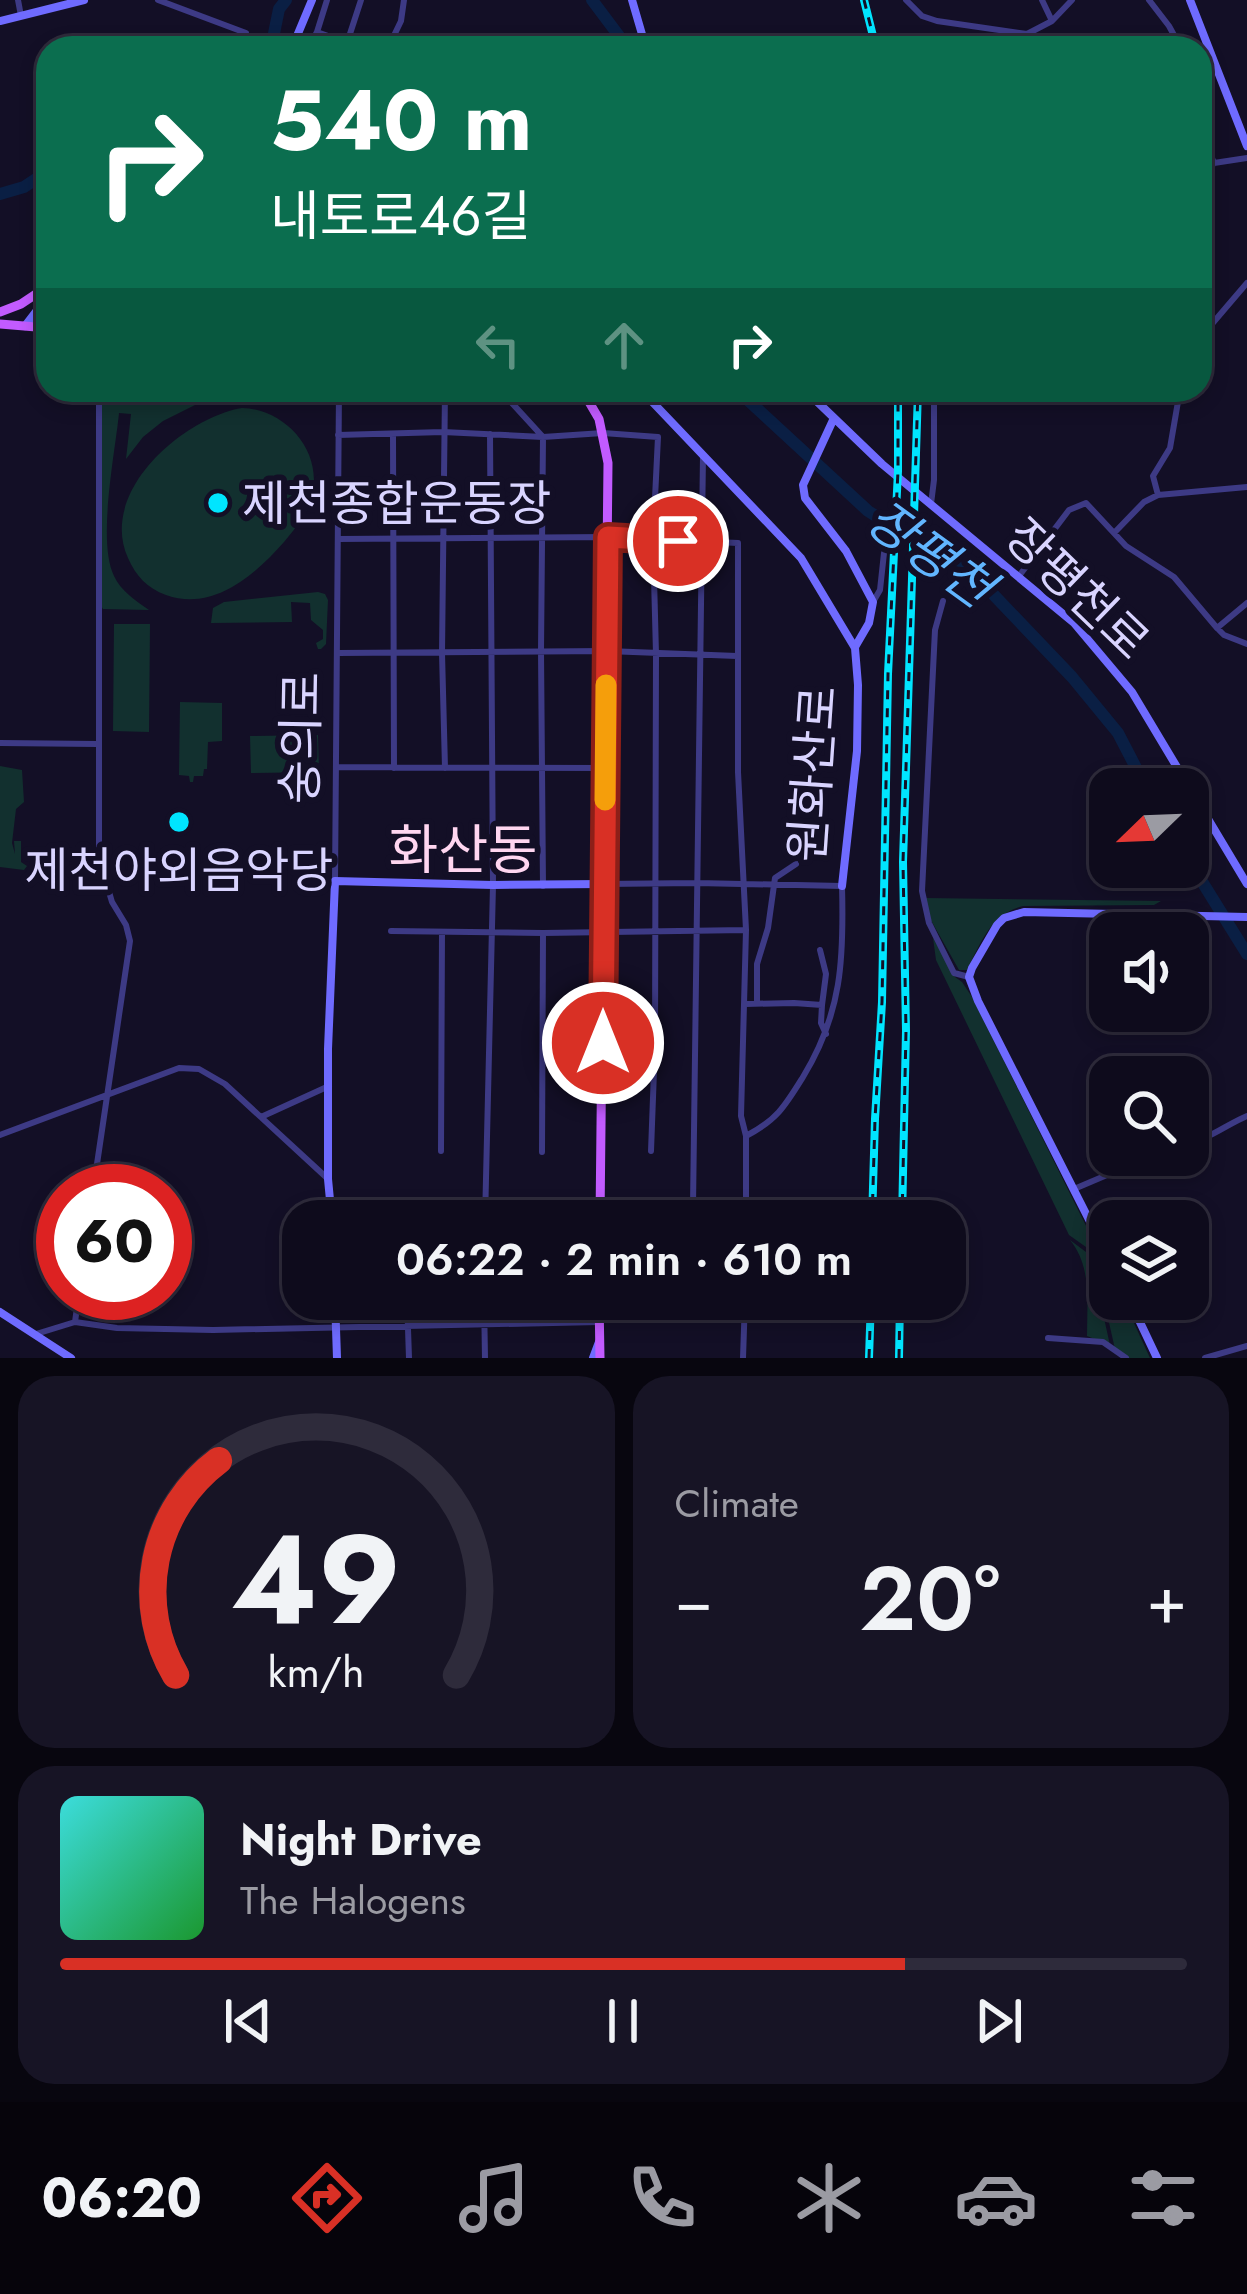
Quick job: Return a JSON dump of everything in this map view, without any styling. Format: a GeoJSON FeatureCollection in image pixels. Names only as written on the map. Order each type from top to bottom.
{"type":"FeatureCollection","features":[{"type":"Feature","properties":{"kind":"main road"},"geometry":{"type":"LineString","coordinates":[[0,312],[36,294]]}},
{"type":"Feature","properties":{"kind":"main road"},"geometry":{"type":"LineString","coordinates":[[0,324],[36,327]]}},
{"type":"Feature","properties":{"kind":"main road"},"geometry":{"type":"LineString","coordinates":[[589,402],[599,419],[608,463],[601,1200]]}},
{"type":"Feature","properties":{"kind":"main road"},"geometry":{"type":"LineString","coordinates":[[597,1358],[599,1322]]}},
{"type":"Feature","properties":{"kind":"main road"},"geometry":{"type":"LineString","coordinates":[[599,1341],[611,1358]]}},
{"type":"Feature","properties":{"kind":"street"},"geometry":{"type":"LineString","coordinates":[[18,0],[21,16]]}},
{"type":"Feature","properties":{"kind":"street"},"geometry":{"type":"LineString","coordinates":[[0,21],[84,0]]}},
{"type":"Feature","properties":{"kind":"street"},"geometry":{"type":"LineString","coordinates":[[158,0],[246,33]]}},
{"type":"Feature","properties":{"kind":"street"},"geometry":{"type":"LineString","coordinates":[[297,36],[312,0]]}},
{"type":"Feature","properties":{"kind":"street"},"geometry":{"type":"LineString","coordinates":[[315,36],[327,0]]}},
{"type":"Feature","properties":{"kind":"street"},"geometry":{"type":"LineString","coordinates":[[350,36],[361,0]]}},
{"type":"Feature","properties":{"kind":"street"},"geometry":{"type":"LineString","coordinates":[[393,36],[404,0]]}},
{"type":"Feature","properties":{"kind":"street"},"geometry":{"type":"LineString","coordinates":[[632,0],[642,36]]}},
{"type":"Feature","properties":{"kind":"street"},"geometry":{"type":"LineString","coordinates":[[906,0],[922,16],[938,21],[1027,34],[1052,21],[1072,0]]}},
{"type":"Feature","properties":{"kind":"street"},"geometry":{"type":"LineString","coordinates":[[1042,0],[1052,21]]}},
{"type":"Feature","properties":{"kind":"street"},"geometry":{"type":"LineString","coordinates":[[1149,0],[1174,36]]}},
{"type":"Feature","properties":{"kind":"street"},"geometry":{"type":"LineString","coordinates":[[1190,0],[1204,36]]}},
{"type":"Feature","properties":{"kind":"street"},"geometry":{"type":"LineString","coordinates":[[317,32],[328,36]]}},
{"type":"Feature","properties":{"kind":"street"},"geometry":{"type":"LineString","coordinates":[[1212,56],[1247,146]]}},
{"type":"Feature","properties":{"kind":"street"},"geometry":{"type":"LineString","coordinates":[[1212,166],[1247,158]]}},
{"type":"Feature","properties":{"kind":"street"},"geometry":{"type":"LineString","coordinates":[[1212,159],[1214,164]]}},
{"type":"Feature","properties":{"kind":"street"},"geometry":{"type":"LineString","coordinates":[[1212,324],[1247,283]]}},
{"type":"Feature","properties":{"kind":"street"},"geometry":{"type":"LineString","coordinates":[[25,326],[36,312]]}},
{"type":"Feature","properties":{"kind":"street"},"geometry":{"type":"LineString","coordinates":[[97,1164],[130,940],[99,858],[99,402]]}},
{"type":"Feature","properties":{"kind":"street","name":"숭의로"},"geometry":{"type":"LineString","coordinates":[[331,1200],[328,1086],[338,767],[338,402]]}},
{"type":"Feature","properties":{"kind":"street"},"geometry":{"type":"LineString","coordinates":[[444,402],[445,768]]}},
{"type":"Feature","properties":{"kind":"street"},"geometry":{"type":"LineString","coordinates":[[511,402],[542,437],[543,886]]}},
{"type":"Feature","properties":{"kind":"street","name":"원화산로"},"geometry":{"type":"LineString","coordinates":[[652,402],[801,558],[855,649],[859,685],[856,751],[842,886],[837,1000],[821,1048],[779,1115],[746,1136]]}},
{"type":"Feature","properties":{"kind":"street","name":"장평천로"},"geometry":{"type":"LineString","coordinates":[[814,402],[831,423],[1074,623],[1132,692],[1247,884]]}},
{"type":"Feature","properties":{"kind":"street"},"geometry":{"type":"LineString","coordinates":[[931,504],[934,402]]}},
{"type":"Feature","properties":{"kind":"street"},"geometry":{"type":"LineString","coordinates":[[1158,495],[1153,476],[1169,448],[1178,402]]}},
{"type":"Feature","properties":{"kind":"street"},"geometry":{"type":"LineString","coordinates":[[831,423],[805,479],[805,498],[846,550],[873,602]]}},
{"type":"Feature","properties":{"kind":"street"},"geometry":{"type":"LineString","coordinates":[[338,435],[443,432],[658,437],[653,539],[651,1150]]}},
{"type":"Feature","properties":{"kind":"street"},"geometry":{"type":"LineString","coordinates":[[393,434],[394,768]]}},
{"type":"Feature","properties":{"kind":"street"},"geometry":{"type":"LineString","coordinates":[[485,1200],[493,933],[490,434]]}},
{"type":"Feature","properties":{"kind":"street"},"geometry":{"type":"LineString","coordinates":[[693,1200],[703,455]]}},
{"type":"Feature","properties":{"kind":"street"},"geometry":{"type":"LineString","coordinates":[[1115,532],[1144,502],[1158,495],[1247,487]]}},
{"type":"Feature","properties":{"kind":"street"},"geometry":{"type":"LineString","coordinates":[[1019,576],[1064,516],[1079,504],[1089,505],[1126,546],[1174,577],[1224,635],[1247,644]]}},
{"type":"Feature","properties":{"kind":"street"},"geometry":{"type":"LineString","coordinates":[[338,539],[608,537],[738,543],[737,772],[746,930],[741,1116],[746,1136],[746,1200]]}},
{"type":"Feature","properties":{"kind":"street"},"geometry":{"type":"LineString","coordinates":[[855,649],[880,590],[884,554]]}},
{"type":"Feature","properties":{"kind":"street"},"geometry":{"type":"LineString","coordinates":[[943,601],[935,630],[922,891],[929,923],[954,974],[969,977]]}},
{"type":"Feature","properties":{"kind":"street"},"geometry":{"type":"LineString","coordinates":[[1217,628],[1247,603]]}},
{"type":"Feature","properties":{"kind":"street"},"geometry":{"type":"LineString","coordinates":[[338,653],[607,651],[738,656]]}},
{"type":"Feature","properties":{"kind":"street"},"geometry":{"type":"LineString","coordinates":[[0,743],[97,744]]}},
{"type":"Feature","properties":{"kind":"street"},"geometry":{"type":"LineString","coordinates":[[338,767],[606,768]]}},
{"type":"Feature","properties":{"kind":"street"},"geometry":{"type":"LineString","coordinates":[[757,1003],[757,964],[774,884],[778,874],[796,864]]}},
{"type":"Feature","properties":{"kind":"street"},"geometry":{"type":"LineString","coordinates":[[335,881],[842,886]]}},
{"type":"Feature","properties":{"kind":"street"},"geometry":{"type":"LineString","coordinates":[[1089,1219],[969,977],[997,925],[1013,914],[1247,917]]}},
{"type":"Feature","properties":{"kind":"street"},"geometry":{"type":"LineString","coordinates":[[391,931],[746,930]]}},
{"type":"Feature","properties":{"kind":"street"},"geometry":{"type":"LineString","coordinates":[[441,1151],[442,932]]}},
{"type":"Feature","properties":{"kind":"street"},"geometry":{"type":"LineString","coordinates":[[542,1152],[543,933]]}},
{"type":"Feature","properties":{"kind":"street"},"geometry":{"type":"LineString","coordinates":[[820,950],[826,974],[821,1023],[826,1034]]}},
{"type":"Feature","properties":{"kind":"street"},"geometry":{"type":"LineString","coordinates":[[745,1004],[822,1005]]}},
{"type":"Feature","properties":{"kind":"street"},"geometry":{"type":"LineString","coordinates":[[0,1135],[190,1067],[225,1084],[328,1179]]}},
{"type":"Feature","properties":{"kind":"street"},"geometry":{"type":"LineString","coordinates":[[261,1118],[328,1086]]}},
{"type":"Feature","properties":{"kind":"street"},"geometry":{"type":"LineString","coordinates":[[1209,1136],[1247,1116]]}},
{"type":"Feature","properties":{"kind":"street"},"geometry":{"type":"LineString","coordinates":[[1074,1189],[1105,1176]]}},
{"type":"Feature","properties":{"kind":"street"},"geometry":{"type":"LineString","coordinates":[[0,1312],[71,1358]]}},
{"type":"Feature","properties":{"kind":"street"},"geometry":{"type":"LineString","coordinates":[[336,1320],[337,1358]]}},
{"type":"Feature","properties":{"kind":"street"},"geometry":{"type":"LineString","coordinates":[[409,1320],[410,1358]]}},
{"type":"Feature","properties":{"kind":"street"},"geometry":{"type":"LineString","coordinates":[[485,1320],[485,1358]]}},
{"type":"Feature","properties":{"kind":"street"},"geometry":{"type":"LineString","coordinates":[[743,1358],[744,1320]]}},
{"type":"Feature","properties":{"kind":"street"},"geometry":{"type":"LineString","coordinates":[[1139,1320],[1157,1358]]}},
{"type":"Feature","properties":{"kind":"street"},"geometry":{"type":"LineString","coordinates":[[36,1334],[75,1322],[213,1330],[599,1322]]}},
{"type":"Feature","properties":{"kind":"street"},"geometry":{"type":"LineString","coordinates":[[1048,1338],[1097,1341],[1126,1358]]}},
{"type":"Feature","properties":{"kind":"street"},"geometry":{"type":"LineString","coordinates":[[1205,1358],[1245,1346],[1244,1358]]}},
{"type":"Feature","properties":{"kind":"green space"},"geometry":{"type":"Polygon","coordinates":[[[102,402],[201,402],[163,421],[126,459],[131,414],[119,413],[107,520],[109,561],[121,586],[149,610],[101,606],[102,402]]]}},
{"type":"Feature","properties":{"kind":"green space","name":"제천종합운동장"},"geometry":{"type":"Polygon","coordinates":[[[242,408],[286,424],[306,448],[314,479],[308,508],[273,554],[232,587],[200,599],[159,592],[135,570],[122,533],[135,484],[172,442],[195,426],[242,408]]]}},
{"type":"Feature","properties":{"kind":"green space"},"geometry":{"type":"Polygon","coordinates":[[[318,592],[328,600],[326,644],[321,649],[316,643],[323,639],[323,630],[311,620],[310,603],[291,602],[292,622],[211,623],[213,608],[224,602],[318,592]]]}},
{"type":"Feature","properties":{"kind":"green space"},"geometry":{"type":"Polygon","coordinates":[[[114,624],[150,624],[149,732],[113,731],[114,624]]]}},
{"type":"Feature","properties":{"kind":"green space"},"geometry":{"type":"Polygon","coordinates":[[[180,702],[222,703],[222,741],[208,742],[207,769],[203,776],[194,776],[193,782],[179,775],[180,702]]]}},
{"type":"Feature","properties":{"kind":"green space"},"geometry":{"type":"Polygon","coordinates":[[[318,735],[319,772],[251,773],[250,736],[318,735]]]}},
{"type":"Feature","properties":{"kind":"green space"},"geometry":{"type":"Polygon","coordinates":[[[0,766],[22,770],[24,802],[16,809],[12,843],[15,854],[14,841],[21,841],[24,870],[0,867],[0,766]]]}},
{"type":"Feature","properties":{"kind":"green space"},"geometry":{"type":"Polygon","coordinates":[[[925,898],[1161,901],[1154,905],[1023,906],[995,923],[967,970],[959,970],[928,915],[925,898]]]}},
{"type":"Feature","properties":{"kind":"green space"},"geometry":{"type":"Polygon","coordinates":[[[933,938],[972,997],[1089,1232],[1089,1249],[1069,1235],[936,960],[933,938]]]}},
{"type":"Feature","properties":{"kind":"green space"},"geometry":{"type":"Polygon","coordinates":[[[1070,1240],[1089,1254],[1089,1320],[1104,1320],[1110,1345],[1087,1336],[1085,1273],[1070,1240]]]}},
{"type":"Feature","properties":{"kind":"green space"},"geometry":{"type":"Polygon","coordinates":[[[1108,1320],[1133,1320],[1150,1358],[1129,1358],[1115,1349],[1108,1320]]]}},
{"type":"Feature","properties":{"kind":"waterway"},"geometry":{"type":"LineString","coordinates":[[273,36],[279,9],[286,0]]}},
{"type":"Feature","properties":{"kind":"waterway","name":"장평천"},"geometry":{"type":"LineString","coordinates":[[592,0],[619,36]]}},
{"type":"Feature","properties":{"kind":"waterway"},"geometry":{"type":"LineString","coordinates":[[0,194],[36,179]]}},
{"type":"Feature","properties":{"kind":"waterway","name":"장평천"},"geometry":{"type":"LineString","coordinates":[[750,402],[868,511],[971,571],[1072,677],[1118,733],[1136,768]]}},
{"type":"Feature","properties":{"kind":"waterway","name":"장평천"},"geometry":{"type":"LineString","coordinates":[[1206,888],[1247,954]]}},
{"type":"Feature","properties":{"kind":"railway"},"geometry":{"type":"LineString","coordinates":[[864,0],[873,36]]}},
{"type":"Feature","properties":{"kind":"railway"},"geometry":{"type":"LineString","coordinates":[[873,1200],[898,402]]}},
{"type":"Feature","properties":{"kind":"railway"},"geometry":{"type":"LineString","coordinates":[[902,1200],[903,862],[918,402]]}},
{"type":"Feature","properties":{"kind":"railway"},"geometry":{"type":"LineString","coordinates":[[869,1358],[870,1320]]}},
{"type":"Feature","properties":{"kind":"railway"},"geometry":{"type":"LineString","coordinates":[[899,1358],[900,1320]]}},
{"type":"Feature","properties":{"kind":"slow traffic"},"geometry":{"type":"LineString","coordinates":[[605,800],[606,685]]}},
{"type":"Feature","properties":{"kind":"place","name":"제천종합운동장"},"geometry":{"type":"Point","coordinates":[218,503]}},
{"type":"Feature","properties":{"kind":"place","name":"제천야외음악당"},"geometry":{"type":"Point","coordinates":[179,822]}},
{"type":"Feature","properties":{"kind":"district","name":"화산동"},"geometry":{"type":"Point","coordinates":[463,850]}},
{"type":"Feature","properties":{"kind":"route"},"geometry":{"type":"LineString","coordinates":[[603,1043],[608,537],[678,541]]}}]}
